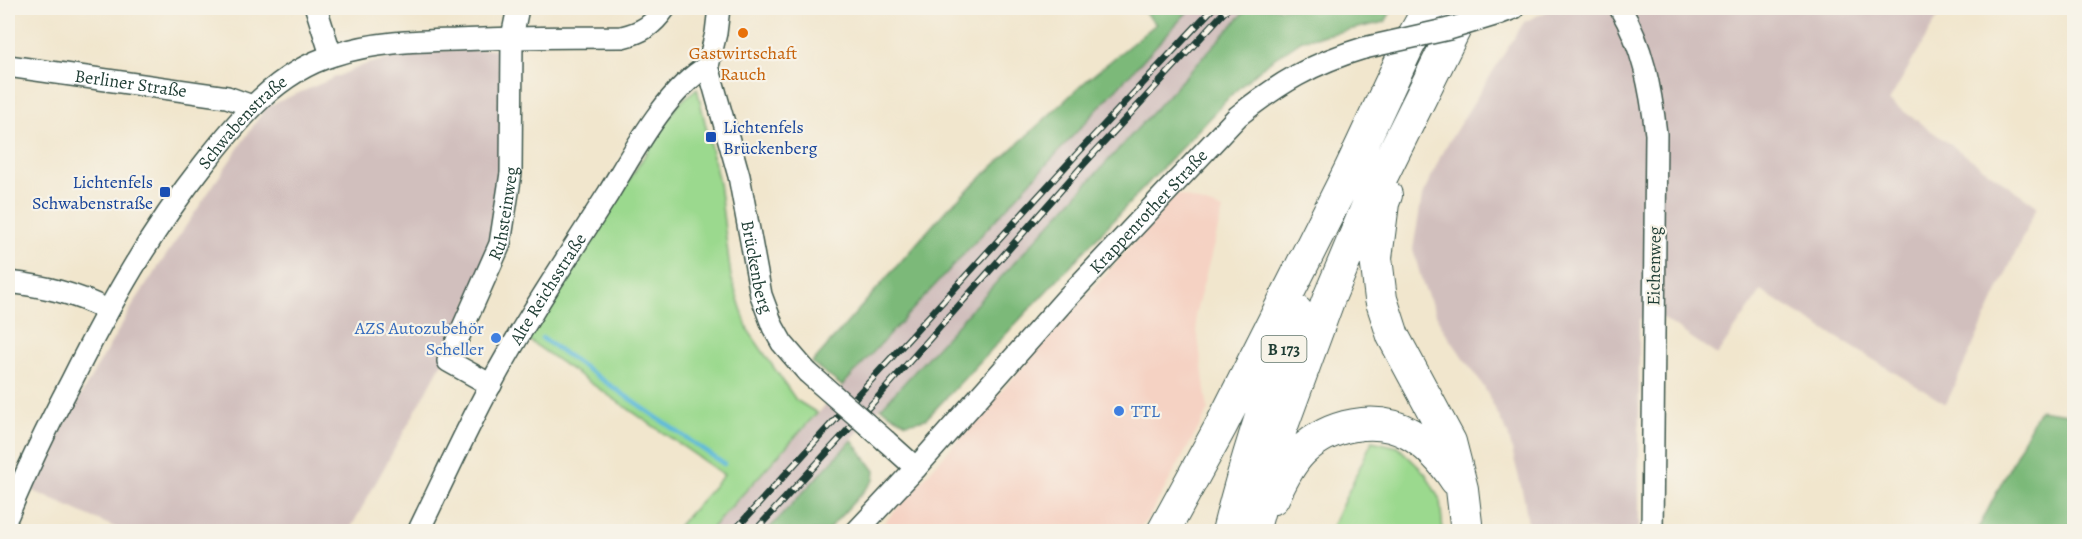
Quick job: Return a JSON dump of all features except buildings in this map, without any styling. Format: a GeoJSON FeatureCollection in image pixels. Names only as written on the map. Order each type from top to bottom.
{"type":"FeatureCollection","features":[{"type":"Feature","properties":{"kind":"highway","name":"B 173"},"geometry":{"type":"LineString","coordinates":[[1228,531],[1239,486],[1268,393],[1350,170],[1408,46],[1429,8]]}},
{"type":"Feature","properties":{"kind":"highway","name":"B 173"},"geometry":{"type":"LineString","coordinates":[[1255,531],[1279,434],[1329,298],[1371,198],[1465,8]]}},
{"type":"Feature","properties":{"kind":"highway"},"geometry":{"type":"LineString","coordinates":[[1415,106],[1383,203],[1376,258],[1381,299],[1393,336],[1450,442],[1462,489],[1467,531]]}},
{"type":"Feature","properties":{"kind":"highway"},"geometry":{"type":"LineString","coordinates":[[1163,531],[1221,426],[1350,170]]}},
{"type":"Feature","properties":{"kind":"highway"},"geometry":{"type":"LineString","coordinates":[[1255,531],[1283,478],[1300,453],[1317,438],[1350,425],[1381,425],[1409,433],[1449,468],[1462,489]]}},
{"type":"Feature","properties":{"kind":"street"},"geometry":{"type":"LineString","coordinates":[[316,8],[332,55]]}},
{"type":"Feature","properties":{"kind":"street","name":"Ruhsteinweg"},"geometry":{"type":"LineString","coordinates":[[491,385],[448,361],[500,244],[512,173],[512,37],[518,8]]}},
{"type":"Feature","properties":{"kind":"street","name":"Schwabenstraße"},"geometry":{"type":"LineString","coordinates":[[8,515],[46,431],[107,310],[141,253],[179,195],[252,106],[288,77],[332,55],[363,47],[406,42],[512,37],[622,37],[640,33],[655,22],[665,8]]}},
{"type":"Feature","properties":{"kind":"street","name":"Brückenberg"},"geometry":{"type":"LineString","coordinates":[[719,8],[708,66],[739,176],[765,310],[782,343],[807,372],[916,468]]}},
{"type":"Feature","properties":{"kind":"street","name":"Eichenweg"},"geometry":{"type":"LineString","coordinates":[[1620,8],[1628,20],[1641,55],[1651,93],[1656,134],[1652,531]]}},
{"type":"Feature","properties":{"kind":"street","name":"Krappenrother Straße"},"geometry":{"type":"LineString","coordinates":[[856,531],[916,468],[1065,300],[1238,116],[1267,93],[1305,70],[1337,56],[1449,29],[1506,11]]}},
{"type":"Feature","properties":{"kind":"street","name":"Berliner Straße"},"geometry":{"type":"LineString","coordinates":[[8,66],[227,97],[252,106]]}},
{"type":"Feature","properties":{"kind":"street","name":"Alte Reichsstraße"},"geometry":{"type":"LineString","coordinates":[[418,531],[491,385],[526,324],[651,126],[681,87],[708,66]]}},
{"type":"Feature","properties":{"kind":"street"},"geometry":{"type":"LineString","coordinates":[[8,282],[41,286],[78,296],[107,310]]}},
{"type":"Feature","properties":{"kind":"shaded area"},"geometry":{"type":"Polygon","coordinates":[[[1191,8],[1248,8],[767,531],[709,532],[1191,8]]]}},
{"type":"Feature","properties":{"kind":"shaded area"},"geometry":{"type":"Polygon","coordinates":[[[1554,8],[1943,8],[1889,101],[2037,206],[1946,404],[1761,291],[1717,355],[1661,317],[1639,319],[1639,531],[1529,531],[1524,498],[1508,434],[1484,387],[1443,329],[1423,285],[1413,249],[1422,197],[1443,151],[1524,22],[1554,8]]]}},
{"type":"Feature","properties":{"kind":"shaded area"},"geometry":{"type":"Polygon","coordinates":[[[503,49],[505,179],[497,230],[451,347],[349,531],[123,531],[27,488],[136,300],[266,107],[364,65],[417,51],[503,49]]]}},
{"type":"Feature","properties":{"kind":"shaded area"},"geometry":{"type":"Polygon","coordinates":[[[1177,194],[1223,210],[1195,315],[1208,411],[1150,515],[1138,531],[876,532],[1177,194]]]}},
{"type":"Feature","properties":{"kind":"green space"},"geometry":{"type":"Polygon","coordinates":[[[1140,8],[1191,8],[842,386],[812,363],[946,210],[1086,81],[1156,24],[1140,8]]]}},
{"type":"Feature","properties":{"kind":"green space"},"geometry":{"type":"Polygon","coordinates":[[[1248,8],[1393,8],[1385,22],[1302,40],[1266,64],[1232,94],[926,419],[906,423],[881,408],[1248,8]]]}},
{"type":"Feature","properties":{"kind":"green space"},"geometry":{"type":"Polygon","coordinates":[[[697,88],[719,183],[731,277],[748,330],[796,400],[817,413],[709,531],[674,531],[724,475],[527,339],[677,105],[697,88]]]}},
{"type":"Feature","properties":{"kind":"green space"},"geometry":{"type":"Polygon","coordinates":[[[2039,410],[2074,415],[2074,531],[1977,531],[2039,410]]]}},
{"type":"Feature","properties":{"kind":"green space"},"geometry":{"type":"Polygon","coordinates":[[[852,440],[875,471],[874,480],[827,531],[767,531],[852,440]]]}},
{"type":"Feature","properties":{"kind":"green space"},"geometry":{"type":"Polygon","coordinates":[[[1372,441],[1398,447],[1425,473],[1440,500],[1443,531],[1330,531],[1372,441]]]}},
{"type":"Feature","properties":{"kind":"waterway"},"geometry":{"type":"LineString","coordinates":[[542,338],[724,464]]}},
{"type":"Feature","properties":{"kind":"railway"},"geometry":{"type":"LineString","coordinates":[[733,532],[1213,8]]}},
{"type":"Feature","properties":{"kind":"railway"},"geometry":{"type":"LineString","coordinates":[[754,532],[879,396],[1084,164],[1228,8]]}},
{"type":"Feature","properties":{"kind":"place","name":"Gastwirtschaft Rauch"},"geometry":{"type":"Point","coordinates":[743,33]}},
{"type":"Feature","properties":{"kind":"place","name":"Lichtenfels Brückenberg"},"geometry":{"type":"Point","coordinates":[711,137]}},
{"type":"Feature","properties":{"kind":"place","name":"Lichtenfels Schwabenstraße"},"geometry":{"type":"Point","coordinates":[165,192]}},
{"type":"Feature","properties":{"kind":"place","name":"AZS Autozubehör Scheller"},"geometry":{"type":"Point","coordinates":[496,338]}},
{"type":"Feature","properties":{"kind":"place","name":"TTL"},"geometry":{"type":"Point","coordinates":[1119,411]}}]}
